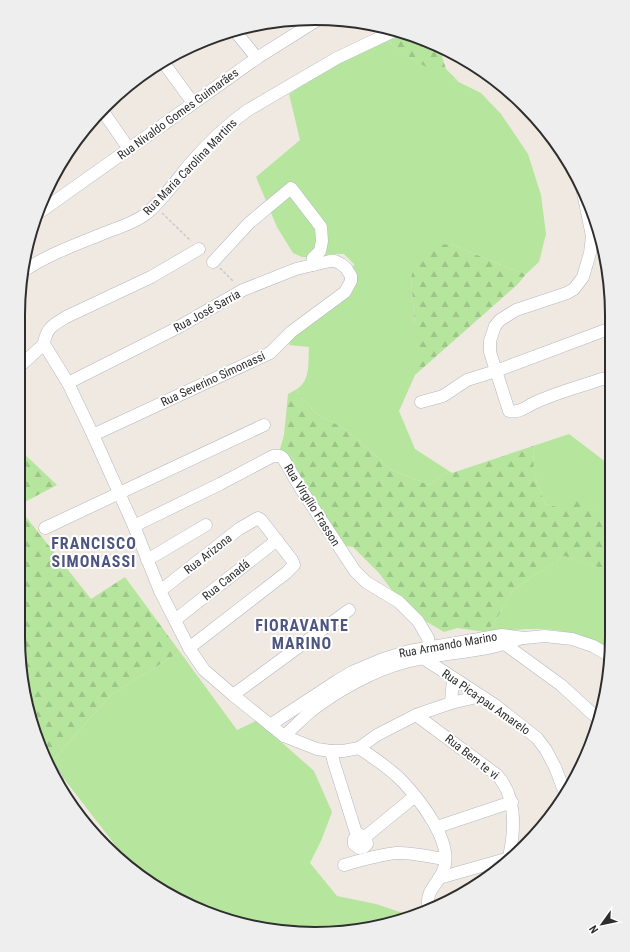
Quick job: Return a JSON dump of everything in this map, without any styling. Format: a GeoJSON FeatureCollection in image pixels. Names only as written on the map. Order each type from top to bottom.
{"type":"FeatureCollection","features":[{"type":"Feature","properties":{"kind":"street","name":"Rua Nivaldo Gomes Guimarães"},"geometry":{"type":"LineString","coordinates":[[46,206],[257,58],[309,25]]}},
{"type":"Feature","properties":{"kind":"street","name":"Rua Maria Carolina Martins"},"geometry":{"type":"LineString","coordinates":[[29,268],[50,256],[137,219],[155,206],[193,160],[225,127],[237,117],[337,58],[387,34]]}},
{"type":"Feature","properties":{"kind":"street"},"geometry":{"type":"LineString","coordinates":[[238,35],[257,58]]}},
{"type":"Feature","properties":{"kind":"street"},"geometry":{"type":"LineString","coordinates":[[166,66],[193,103]]}},
{"type":"Feature","properties":{"kind":"street"},"geometry":{"type":"LineString","coordinates":[[105,115],[129,149]]}},
{"type":"Feature","properties":{"kind":"street"},"geometry":{"type":"LineString","coordinates":[[213,262],[248,223],[291,188],[321,227],[322,241],[320,251],[313,258],[313,265]]}},
{"type":"Feature","properties":{"kind":"street"},"geometry":{"type":"LineString","coordinates":[[588,217],[592,236],[590,253],[584,277],[574,289],[567,293],[522,307],[500,320],[495,326],[490,346],[496,371],[508,408],[509,411],[512,412],[524,409],[541,400],[605,379]]}},
{"type":"Feature","properties":{"kind":"street"},"geometry":{"type":"LineString","coordinates":[[25,361],[44,344],[46,334],[55,324],[164,271],[199,249]]}},
{"type":"Feature","properties":{"kind":"street","name":"Rua José Sarria"},"geometry":{"type":"LineString","coordinates":[[68,383],[175,329],[243,290],[296,269],[330,261],[341,264],[349,273]]}},
{"type":"Feature","properties":{"kind":"street","name":"Rua Severino Simonassi"},"geometry":{"type":"LineString","coordinates":[[93,435],[270,353],[292,332],[345,292],[351,281],[349,273]]}},
{"type":"Feature","properties":{"kind":"street"},"geometry":{"type":"LineString","coordinates":[[420,402],[433,400],[444,396],[467,380],[496,371],[605,330]]}},
{"type":"Feature","properties":{"kind":"street"},"geometry":{"type":"LineString","coordinates":[[44,344],[68,383],[93,435],[134,526],[160,591],[189,648],[204,670],[270,725],[284,736],[317,750],[343,751],[359,748],[377,735],[416,715],[451,703],[482,696]]}},
{"type":"Feature","properties":{"kind":"street"},"geometry":{"type":"LineString","coordinates":[[45,528],[264,424]]}},
{"type":"Feature","properties":{"kind":"street","name":"Rua Virgílio Frasson"},"geometry":{"type":"LineString","coordinates":[[134,526],[273,456],[280,456],[283,458],[300,489],[355,571],[366,582],[399,602],[425,632],[428,638],[427,654]]}},
{"type":"Feature","properties":{"kind":"street","name":"Rua Arizona"},"geometry":{"type":"LineString","coordinates":[[160,591],[239,530],[258,518],[277,540]]}},
{"type":"Feature","properties":{"kind":"street"},"geometry":{"type":"LineString","coordinates":[[147,560],[206,525]]}},
{"type":"Feature","properties":{"kind":"street"},"geometry":{"type":"LineString","coordinates":[[189,648],[276,581],[294,565],[277,540]]}},
{"type":"Feature","properties":{"kind":"street","name":"Rua Canadá"},"geometry":{"type":"LineString","coordinates":[[175,620],[277,540]]}},
{"type":"Feature","properties":{"kind":"street"},"geometry":{"type":"LineString","coordinates":[[233,695],[349,610]]}},
{"type":"Feature","properties":{"kind":"street","name":"Rua Armando Marino"},"geometry":{"type":"LineString","coordinates":[[284,736],[311,711],[345,689],[395,665],[427,654],[504,640],[545,636],[572,639],[593,646],[604,653]]}},
{"type":"Feature","properties":{"kind":"street"},"geometry":{"type":"LineString","coordinates":[[504,640],[561,685],[594,715]]}},
{"type":"Feature","properties":{"kind":"street","name":"Rua Armando Marino"},"geometry":{"type":"LineString","coordinates":[[270,725],[352,672],[397,654],[427,654]]}},
{"type":"Feature","properties":{"kind":"street","name":"Rua Pica-pau Amarelo"},"geometry":{"type":"LineString","coordinates":[[427,654],[453,678],[482,696],[537,738],[546,750],[555,767],[563,787]]}},
{"type":"Feature","properties":{"kind":"street"},"geometry":{"type":"LineString","coordinates":[[451,703],[453,678]]}},
{"type":"Feature","properties":{"kind":"street","name":"Rua Bem te vi"},"geometry":{"type":"LineString","coordinates":[[416,715],[497,776],[505,784],[512,802],[513,817],[510,851]]}},
{"type":"Feature","properties":{"kind":"street"},"geometry":{"type":"LineString","coordinates":[[359,748],[402,781],[437,827],[443,844],[445,859],[443,872],[429,892],[428,904]]}},
{"type":"Feature","properties":{"kind":"street"},"geometry":{"type":"LineString","coordinates":[[331,751],[362,845]]}},
{"type":"Feature","properties":{"kind":"street"},"geometry":{"type":"LineString","coordinates":[[344,865],[362,845],[414,796]]}},
{"type":"Feature","properties":{"kind":"street"},"geometry":{"type":"LineString","coordinates":[[437,827],[512,802]]}},
{"type":"Feature","properties":{"kind":"street"},"geometry":{"type":"LineString","coordinates":[[362,845],[397,853],[445,859]]}},
{"type":"Feature","properties":{"kind":"street"},"geometry":{"type":"LineString","coordinates":[[439,878],[499,861]]}},
{"type":"Feature","properties":{"kind":"path"},"geometry":{"type":"LineString","coordinates":[[155,206],[199,249]]}},
{"type":"Feature","properties":{"kind":"green space"},"geometry":{"type":"Polygon","coordinates":[[[393,36],[408,40],[441,54],[446,69],[459,82],[430,69],[402,53],[386,39],[393,36]]]}},
{"type":"Feature","properties":{"kind":"green space"},"geometry":{"type":"Polygon","coordinates":[[[386,39],[412,59],[481,93],[501,114],[528,154],[541,195],[546,234],[539,262],[526,274],[451,244],[411,278],[415,326],[415,375],[399,411],[415,449],[449,471],[429,485],[390,469],[360,441],[340,426],[318,415],[299,396],[297,389],[305,381],[307,376],[309,347],[289,345],[293,327],[338,296],[350,280],[354,264],[344,254],[330,254],[318,258],[302,257],[293,253],[277,227],[256,177],[300,140],[289,94],[334,65],[386,39]]]}},
{"type":"Feature","properties":{"kind":"green space"},"geometry":{"type":"Polygon","coordinates":[[[451,244],[526,274],[518,284],[415,375],[415,326],[411,278],[415,263],[425,252],[437,245],[451,244]]]}},
{"type":"Feature","properties":{"kind":"green space"},"geometry":{"type":"Polygon","coordinates":[[[297,389],[299,396],[318,415],[340,426],[360,441],[390,469],[429,485],[449,471],[452,473],[533,446],[534,473],[545,504],[558,507],[574,500],[591,505],[605,518],[605,568],[592,566],[564,556],[514,590],[495,622],[486,632],[457,628],[444,632],[427,622],[400,601],[379,573],[353,547],[345,546],[278,456],[284,435],[288,394],[297,389]]]}},
{"type":"Feature","properties":{"kind":"green space"},"geometry":{"type":"Polygon","coordinates":[[[569,434],[605,461],[605,519],[591,505],[558,507],[545,504],[534,473],[533,446],[569,434]]]}},
{"type":"Feature","properties":{"kind":"green space"},"geometry":{"type":"Polygon","coordinates":[[[25,455],[57,485],[25,502],[25,455]]]}},
{"type":"Feature","properties":{"kind":"green space"},"geometry":{"type":"Polygon","coordinates":[[[25,516],[91,599],[125,577],[180,652],[112,694],[53,760],[40,730],[27,675],[25,637],[25,516]]]}},
{"type":"Feature","properties":{"kind":"green space"},"geometry":{"type":"Polygon","coordinates":[[[564,556],[605,568],[604,648],[576,635],[554,630],[520,629],[486,632],[495,622],[514,590],[564,556]]]}},
{"type":"Feature","properties":{"kind":"green space"},"geometry":{"type":"Polygon","coordinates":[[[180,652],[237,730],[260,719],[270,732],[314,771],[332,812],[321,841],[310,863],[337,896],[376,904],[404,913],[353,925],[315,927],[277,925],[240,917],[204,905],[170,888],[138,867],[119,850],[59,772],[53,760],[112,694],[180,652]]]}},
{"type":"Feature","properties":{"kind":"district","name":"FRANCISCO SIMONASSI"},"geometry":{"type":"Point","coordinates":[94,552]}},
{"type":"Feature","properties":{"kind":"district","name":"FIORAVANTE MARINO"},"geometry":{"type":"Point","coordinates":[302,634]}}]}
